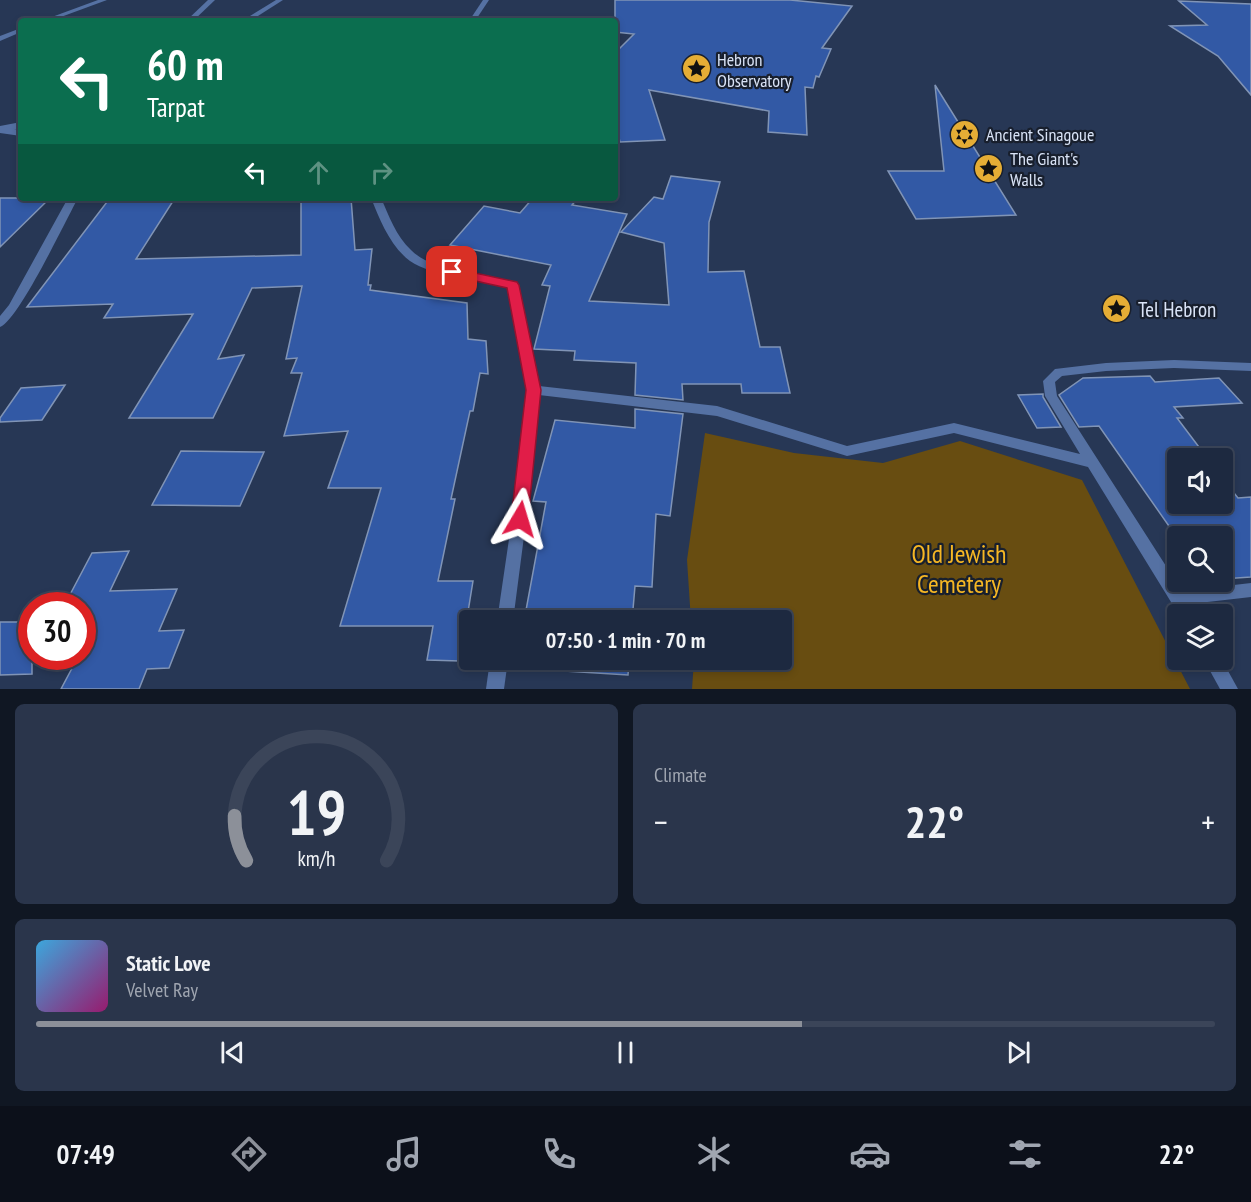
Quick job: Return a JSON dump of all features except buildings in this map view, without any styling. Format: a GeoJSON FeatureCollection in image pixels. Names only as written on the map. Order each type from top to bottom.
{"type":"FeatureCollection","features":[{"type":"Feature","properties":{"kind":"street"},"geometry":{"type":"LineString","coordinates":[[53,18],[104,0]]}},
{"type":"Feature","properties":{"kind":"street"},"geometry":{"type":"LineString","coordinates":[[192,18],[212,0]]}},
{"type":"Feature","properties":{"kind":"street"},"geometry":{"type":"LineString","coordinates":[[250,18],[280,0]]}},
{"type":"Feature","properties":{"kind":"street"},"geometry":{"type":"LineString","coordinates":[[474,18],[486,0]]}},
{"type":"Feature","properties":{"kind":"street"},"geometry":{"type":"LineString","coordinates":[[0,39],[18,31]]}},
{"type":"Feature","properties":{"kind":"street"},"geometry":{"type":"LineString","coordinates":[[0,129],[18,126]]}},
{"type":"Feature","properties":{"kind":"street"},"geometry":{"type":"LineString","coordinates":[[0,129],[18,132]]}},
{"type":"Feature","properties":{"kind":"street"},"geometry":{"type":"LineString","coordinates":[[0,323],[14,306],[71,201]]}},
{"type":"Feature","properties":{"kind":"street"},"geometry":{"type":"LineString","coordinates":[[377,201],[396,239],[414,259],[452,272],[513,285],[533,390],[522,498],[507,610]]}},
{"type":"Feature","properties":{"kind":"street"},"geometry":{"type":"LineString","coordinates":[[1182,604],[1051,396],[1049,381],[1059,372],[1106,367],[1174,364],[1251,367]]}},
{"type":"Feature","properties":{"kind":"street"},"geometry":{"type":"LineString","coordinates":[[533,390],[717,411],[847,452],[954,428],[1094,463]]}},
{"type":"Feature","properties":{"kind":"street"},"geometry":{"type":"LineString","coordinates":[[1179,598],[1251,590]]}},
{"type":"Feature","properties":{"kind":"street"},"geometry":{"type":"LineString","coordinates":[[495,689],[498,670]]}},
{"type":"Feature","properties":{"kind":"street"},"geometry":{"type":"LineString","coordinates":[[1219,670],[1229,689]]}},
{"type":"Feature","properties":{"kind":"green space","name":"Old Jewish Cemetery"},"geometry":{"type":"Polygon","coordinates":[[[705,433],[794,453],[883,463],[960,441],[1082,480],[1167,644],[1167,670],[1180,670],[1190,689],[692,689],[693,670],[792,670],[792,610],[690,610],[687,560],[705,433]]]}},
{"type":"Feature","properties":{"kind":"place","name":"Hebron Observatory"},"geometry":{"type":"Point","coordinates":[696,69]}},
{"type":"Feature","properties":{"kind":"place","name":"Ancient Sinagoue"},"geometry":{"type":"Point","coordinates":[965,134]}},
{"type":"Feature","properties":{"kind":"place","name":"The Giant's Walls"},"geometry":{"type":"Point","coordinates":[989,168]}},
{"type":"Feature","properties":{"kind":"place","name":"Tel Hebron"},"geometry":{"type":"Point","coordinates":[1117,309]}},
{"type":"Feature","properties":{"kind":"route"},"geometry":{"type":"LineString","coordinates":[[452,272],[513,285],[533,390],[520,519]]}}]}
